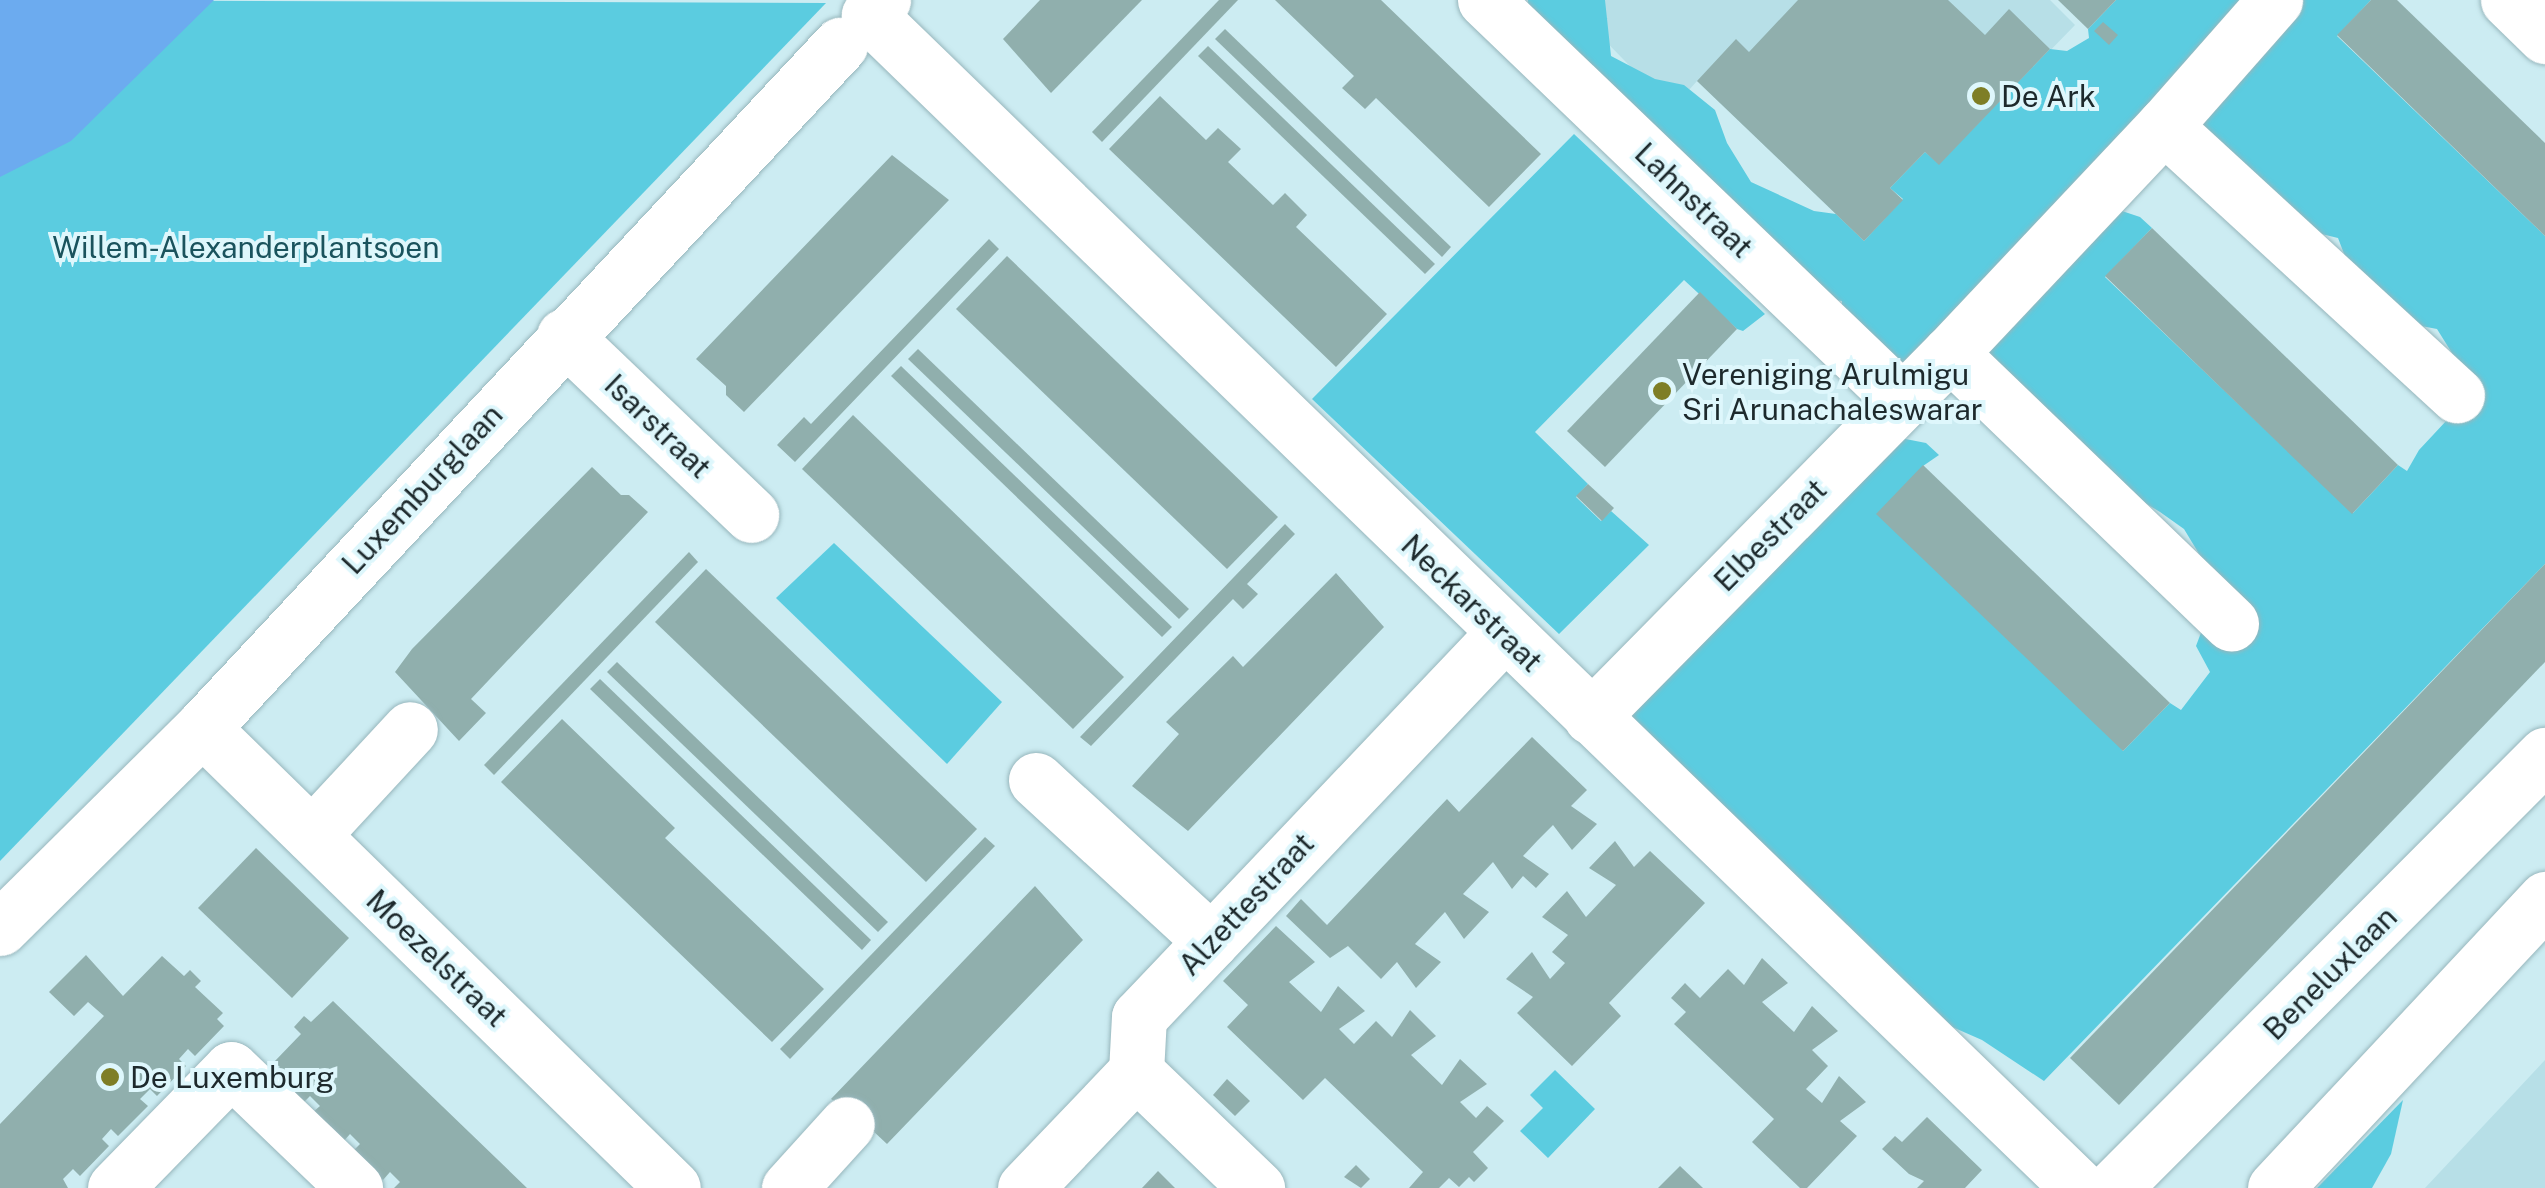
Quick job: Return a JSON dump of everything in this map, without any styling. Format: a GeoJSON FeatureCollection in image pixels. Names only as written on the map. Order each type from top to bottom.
{"type":"FeatureCollection","features":[{"type":"Feature","properties":{"kind":"street","name":"Elbestraat"},"geometry":{"type":"LineString","coordinates":[[1591,717],[1950,353],[2164,126],[2275,0]]}},
{"type":"Feature","properties":{"kind":"street"},"geometry":{"type":"LineString","coordinates":[[2508,0],[2545,36]]}},
{"type":"Feature","properties":{"kind":"street","name":"Lahnstraat"},"geometry":{"type":"LineString","coordinates":[[1496,4],[1903,401]]}},
{"type":"Feature","properties":{"kind":"street","name":"Luxemburglaan"},"geometry":{"type":"LineString","coordinates":[[0,928],[135,789],[202,728],[564,336],[864,20]]}},
{"type":"Feature","properties":{"kind":"street","name":"Neckarstraat"},"geometry":{"type":"LineString","coordinates":[[864,20],[2079,1188]]}},
{"type":"Feature","properties":{"kind":"street"},"geometry":{"type":"LineString","coordinates":[[2164,126],[2457,396]]}},
{"type":"Feature","properties":{"kind":"street","name":"Isarstraat"},"geometry":{"type":"LineString","coordinates":[[564,336],[751,516]]}},
{"type":"Feature","properties":{"kind":"street"},"geometry":{"type":"LineString","coordinates":[[1950,353],[2231,623]]}},
{"type":"Feature","properties":{"kind":"street","name":"Alzettestraat"},"geometry":{"type":"LineString","coordinates":[[1136,1072],[1139,1017],[1502,634]]}},
{"type":"Feature","properties":{"kind":"street","name":"Moezelstraat"},"geometry":{"type":"LineString","coordinates":[[202,728],[672,1188]]}},
{"type":"Feature","properties":{"kind":"street"},"geometry":{"type":"LineString","coordinates":[[312,835],[410,729]]}},
{"type":"Feature","properties":{"kind":"street","name":"Beneluxlaan"},"geometry":{"type":"LineString","coordinates":[[2113,1188],[2545,755]]}},
{"type":"Feature","properties":{"kind":"street"},"geometry":{"type":"LineString","coordinates":[[1036,780],[1210,941]]}},
{"type":"Feature","properties":{"kind":"street"},"geometry":{"type":"LineString","coordinates":[[2275,1188],[2545,899]]}},
{"type":"Feature","properties":{"kind":"street"},"geometry":{"type":"LineString","coordinates":[[114,1188],[231,1068],[355,1188]]}},
{"type":"Feature","properties":{"kind":"street"},"geometry":{"type":"LineString","coordinates":[[1025,1188],[1136,1072],[1257,1188]]}},
{"type":"Feature","properties":{"kind":"street"},"geometry":{"type":"LineString","coordinates":[[789,1188],[847,1124]]}},
{"type":"Feature","properties":{"kind":"shaded area"},"geometry":{"type":"Polygon","coordinates":[[[0,0],[214,0],[71,141],[0,177],[0,0]]]}},
{"type":"Feature","properties":{"kind":"shaded area"},"geometry":{"type":"Polygon","coordinates":[[[1584,0],[2050,0],[2075,25],[1939,165],[1890,187],[1901,199],[1864,241],[1697,81],[1672,109],[1574,9],[1584,0]]]}},
{"type":"Feature","properties":{"kind":"shaded area"},"geometry":{"type":"Polygon","coordinates":[[[2545,1060],[2545,1188],[2425,1188],[2545,1060]]]}},
{"type":"Feature","properties":{"kind":"green space","name":"Willem-Alexanderplantsoen"},"geometry":{"type":"Polygon","coordinates":[[[0,0],[826,3],[0,861],[0,0]]]}},
{"type":"Feature","properties":{"kind":"green space"},"geometry":{"type":"Polygon","coordinates":[[[1528,0],[1605,0],[1611,56],[1655,79],[1684,85],[1715,110],[1727,143],[1751,182],[1814,211],[1836,214],[1864,241],[1903,199],[1890,188],[1925,152],[1939,164],[2050,49],[2067,51],[2089,38],[2088,29],[2116,0],[2371,0],[2337,36],[2545,236],[2545,564],[2044,1081],[1982,1040],[1934,1019],[1609,720],[1885,435],[1926,443],[1939,455],[1923,466],[2123,751],[2170,703],[2181,710],[2210,672],[2196,646],[2205,622],[2228,602],[2184,529],[2160,512],[1959,391],[1906,379],[1842,332],[1842,301],[1811,296],[1529,31],[1528,0]],[[2173,149],[2103,176],[2122,211],[2140,217],[2152,228],[2105,277],[2353,513],[2398,465],[2407,471],[2419,450],[2475,390],[2437,329],[2400,322],[2351,272],[2338,238],[2305,230],[2173,149]]]}},
{"type":"Feature","properties":{"kind":"green space"},"geometry":{"type":"Polygon","coordinates":[[[1574,134],[1765,314],[1743,331],[1737,329],[1684,280],[1535,432],[1588,484],[1576,497],[1601,521],[1611,511],[1649,545],[1559,634],[1312,399],[1574,134]]]}},
{"type":"Feature","properties":{"kind":"green space"},"geometry":{"type":"Polygon","coordinates":[[[834,543],[1002,702],[947,764],[776,598],[834,543]]]}},
{"type":"Feature","properties":{"kind":"green space"},"geometry":{"type":"Polygon","coordinates":[[[1555,1070],[1595,1109],[1548,1158],[1520,1131],[1543,1108],[1530,1095],[1555,1070]]]}},
{"type":"Feature","properties":{"kind":"green space"},"geometry":{"type":"Polygon","coordinates":[[[2403,1100],[2391,1154],[2372,1188],[2317,1188],[2403,1100]]]}},
{"type":"Feature","properties":{"kind":"building"},"geometry":{"type":"Polygon","coordinates":[[[1040,0],[1142,0],[1051,93],[1003,39],[1040,0]]]}},
{"type":"Feature","properties":{"kind":"building"},"geometry":{"type":"Polygon","coordinates":[[[1219,0],[1238,0],[1102,142],[1092,132],[1219,0]]]}},
{"type":"Feature","properties":{"kind":"building"},"geometry":{"type":"Polygon","coordinates":[[[1275,0],[1381,0],[1541,154],[1489,207],[1376,98],[1365,109],[1342,88],[1354,76],[1275,0]]]}},
{"type":"Feature","properties":{"kind":"building"},"geometry":{"type":"Polygon","coordinates":[[[1798,0],[1948,0],[1985,35],[2009,9],[2050,49],[1939,165],[1925,152],[1890,188],[1903,200],[1864,241],[1697,81],[1736,39],[1749,52],[1798,0]]]}},
{"type":"Feature","properties":{"kind":"building"},"geometry":{"type":"Polygon","coordinates":[[[2058,0],[2116,0],[2088,29],[2058,0]]]}},
{"type":"Feature","properties":{"kind":"building"},"geometry":{"type":"Polygon","coordinates":[[[2371,0],[2397,0],[2545,143],[2545,236],[2337,35],[2371,0]]]}},
{"type":"Feature","properties":{"kind":"building"},"geometry":{"type":"Polygon","coordinates":[[[2103,22],[2118,35],[2109,45],[2094,31],[2103,22]]]}},
{"type":"Feature","properties":{"kind":"building"},"geometry":{"type":"Polygon","coordinates":[[[1225,29],[1451,247],[1442,257],[1215,39],[1225,29]]]}},
{"type":"Feature","properties":{"kind":"building"},"geometry":{"type":"Polygon","coordinates":[[[1208,46],[1435,264],[1425,274],[1198,56],[1208,46]]]}},
{"type":"Feature","properties":{"kind":"building"},"geometry":{"type":"Polygon","coordinates":[[[1160,96],[1206,140],[1218,128],[1241,149],[1228,162],[1273,205],[1285,193],[1307,215],[1296,227],[1387,314],[1336,367],[1109,149],[1160,96]]]}},
{"type":"Feature","properties":{"kind":"building"},"geometry":{"type":"Polygon","coordinates":[[[892,155],[949,200],[744,412],[726,395],[726,386],[696,359],[892,155]]]}},
{"type":"Feature","properties":{"kind":"building"},"geometry":{"type":"Polygon","coordinates":[[[2152,228],[2398,465],[2352,514],[2105,276],[2152,228]]]}},
{"type":"Feature","properties":{"kind":"building"},"geometry":{"type":"Polygon","coordinates":[[[989,239],[999,249],[795,462],[777,445],[804,417],[811,424],[989,239]]]}},
{"type":"Feature","properties":{"kind":"building"},"geometry":{"type":"Polygon","coordinates":[[[1007,256],[1278,517],[1227,569],[956,309],[1007,256]]]}},
{"type":"Feature","properties":{"kind":"building"},"geometry":{"type":"Polygon","coordinates":[[[1700,292],[1737,329],[1605,467],[1567,431],[1700,292]]]}},
{"type":"Feature","properties":{"kind":"building"},"geometry":{"type":"Polygon","coordinates":[[[918,349],[1189,609],[1179,619],[908,359],[918,349]]]}},
{"type":"Feature","properties":{"kind":"building"},"geometry":{"type":"Polygon","coordinates":[[[901,366],[1172,627],[1162,637],[891,376],[901,366]]]}},
{"type":"Feature","properties":{"kind":"building"},"geometry":{"type":"Polygon","coordinates":[[[853,415],[1124,677],[1073,729],[802,469],[853,415]]]}},
{"type":"Feature","properties":{"kind":"building"},"geometry":{"type":"Polygon","coordinates":[[[1923,465],[2170,703],[2123,751],[1876,514],[1923,465]]]}},
{"type":"Feature","properties":{"kind":"building"},"geometry":{"type":"Polygon","coordinates":[[[592,467],[621,495],[629,495],[648,512],[471,699],[486,713],[459,741],[395,672],[412,649],[592,467]]]}},
{"type":"Feature","properties":{"kind":"building"},"geometry":{"type":"Polygon","coordinates":[[[1588,484],[1614,508],[1602,521],[1576,496],[1588,484]]]}},
{"type":"Feature","properties":{"kind":"building"},"geometry":{"type":"Polygon","coordinates":[[[1285,524],[1295,534],[1247,584],[1258,594],[1243,609],[1233,599],[1091,746],[1080,737],[1285,524]]]}},
{"type":"Feature","properties":{"kind":"building"},"geometry":{"type":"Polygon","coordinates":[[[689,552],[698,562],[494,775],[484,765],[689,552]]]}},
{"type":"Feature","properties":{"kind":"building"},"geometry":{"type":"Polygon","coordinates":[[[2545,564],[2545,662],[2119,1105],[2070,1058],[2545,564]]]}},
{"type":"Feature","properties":{"kind":"building"},"geometry":{"type":"Polygon","coordinates":[[[706,569],[977,829],[926,882],[655,622],[706,569]]]}},
{"type":"Feature","properties":{"kind":"building"},"geometry":{"type":"Polygon","coordinates":[[[1336,573],[1384,627],[1188,831],[1132,786],[1179,734],[1166,722],[1233,656],[1243,667],[1336,573]]]}},
{"type":"Feature","properties":{"kind":"building"},"geometry":{"type":"Polygon","coordinates":[[[617,662],[888,922],[878,932],[607,672],[617,662]]]}},
{"type":"Feature","properties":{"kind":"building"},"geometry":{"type":"Polygon","coordinates":[[[600,679],[871,940],[862,950],[590,689],[600,679]]]}},
{"type":"Feature","properties":{"kind":"building"},"geometry":{"type":"Polygon","coordinates":[[[562,719],[675,828],[665,838],[824,989],[772,1042],[501,782],[562,719]]]}},
{"type":"Feature","properties":{"kind":"building"},"geometry":{"type":"Polygon","coordinates":[[[1532,737],[1587,790],[1571,806],[1597,824],[1572,850],[1553,825],[1538,840],[1523,856],[1549,874],[1536,888],[1523,876],[1512,889],[1493,862],[1463,894],[1489,912],[1464,939],[1445,912],[1415,944],[1441,962],[1416,988],[1397,962],[1381,979],[1348,946],[1330,958],[1286,916],[1301,899],[1327,925],[1447,799],[1459,812],[1532,737]]]}},
{"type":"Feature","properties":{"kind":"building"},"geometry":{"type":"Polygon","coordinates":[[[985,837],[995,846],[790,1059],[780,1049],[985,837]]]}},
{"type":"Feature","properties":{"kind":"building"},"geometry":{"type":"Polygon","coordinates":[[[1615,841],[1634,867],[1650,851],[1705,903],[1609,1003],[1621,1016],[1572,1066],[1517,1013],[1533,997],[1506,979],[1532,952],[1550,979],[1565,963],[1552,952],[1568,935],[1542,917],[1567,891],[1586,917],[1616,885],[1589,868],[1615,841]]]}},
{"type":"Feature","properties":{"kind":"building"},"geometry":{"type":"Polygon","coordinates":[[[256,848],[349,938],[292,998],[198,908],[256,848]]]}},
{"type":"Feature","properties":{"kind":"building"},"geometry":{"type":"Polygon","coordinates":[[[1035,886],[1083,940],[887,1144],[857,1116],[831,1099],[1035,886]]]}},
{"type":"Feature","properties":{"kind":"building"},"geometry":{"type":"Polygon","coordinates":[[[1276,926],[1315,962],[1289,982],[1321,1012],[1338,986],[1365,1011],[1339,1029],[1354,1044],[1376,1021],[1392,1037],[1410,1010],[1436,1036],[1411,1055],[1442,1085],[1460,1059],[1487,1084],[1460,1102],[1476,1118],[1487,1106],[1504,1121],[1473,1152],[1488,1168],[1474,1182],[1469,1177],[1459,1187],[1449,1178],[1439,1188],[1409,1188],[1423,1172],[1325,1078],[1303,1100],[1227,1027],[1248,1005],[1223,981],[1276,926]]]}},
{"type":"Feature","properties":{"kind":"building","name":"De Luxemburg"},"geometry":{"type":"Polygon","coordinates":[[[86,955],[123,996],[162,956],[184,976],[190,970],[201,981],[195,987],[223,1013],[217,1019],[224,1026],[195,1056],[188,1049],[179,1059],[186,1066],[157,1096],[150,1089],[140,1099],[148,1106],[118,1136],[111,1129],[102,1139],[109,1146],[80,1176],[73,1169],[63,1179],[68,1188],[0,1188],[0,1124],[104,1016],[88,1002],[74,1016],[49,992],[86,955]]]}},
{"type":"Feature","properties":{"kind":"building"},"geometry":{"type":"Polygon","coordinates":[[[1762,958],[1788,983],[1762,1002],[1794,1032],[1812,1006],[1838,1031],[1812,1050],[1828,1066],[1806,1089],[1822,1103],[1839,1076],[1866,1102],[1840,1121],[1857,1136],[1807,1188],[1800,1188],[1752,1142],[1774,1119],[1674,1024],[1686,1012],[1671,998],[1685,983],[1700,998],[1728,969],[1744,985],[1762,958]]]}},
{"type":"Feature","properties":{"kind":"building"},"geometry":{"type":"Polygon","coordinates":[[[333,1001],[527,1188],[394,1188],[400,1182],[390,1172],[383,1180],[353,1151],[360,1144],[350,1134],[343,1142],[313,1112],[320,1106],[310,1096],[303,1103],[273,1074],[280,1067],[274,1062],[301,1034],[294,1027],[304,1016],[311,1022],[333,1001]]]}},
{"type":"Feature","properties":{"kind":"building"},"geometry":{"type":"Polygon","coordinates":[[[1227,1079],[1250,1101],[1235,1116],[1213,1095],[1227,1079]]]}},
{"type":"Feature","properties":{"kind":"building"},"geometry":{"type":"Polygon","coordinates":[[[1927,1117],[1982,1170],[1965,1188],[1917,1188],[1924,1181],[1909,1174],[1882,1149],[1895,1136],[1902,1142],[1927,1117]]]}},
{"type":"Feature","properties":{"kind":"building"},"geometry":{"type":"Polygon","coordinates":[[[1356,1165],[1370,1179],[1361,1188],[1344,1177],[1356,1165]]]}},
{"type":"Feature","properties":{"kind":"building"},"geometry":{"type":"Polygon","coordinates":[[[1680,1166],[1703,1188],[1658,1188],[1680,1166]]]}},
{"type":"Feature","properties":{"kind":"building"},"geometry":{"type":"Polygon","coordinates":[[[1158,1171],[1175,1188],[1142,1188],[1158,1171]]]}},
{"type":"Feature","properties":{"kind":"place","name":"De Ark"},"geometry":{"type":"Point","coordinates":[1981,96]}},
{"type":"Feature","properties":{"kind":"place","name":"Vereniging Arulmigu Sri Arunachaleswarar"},"geometry":{"type":"Point","coordinates":[1662,391]}},
{"type":"Feature","properties":{"kind":"place","name":"De Luxemburg"},"geometry":{"type":"Point","coordinates":[110,1077]}}]}
